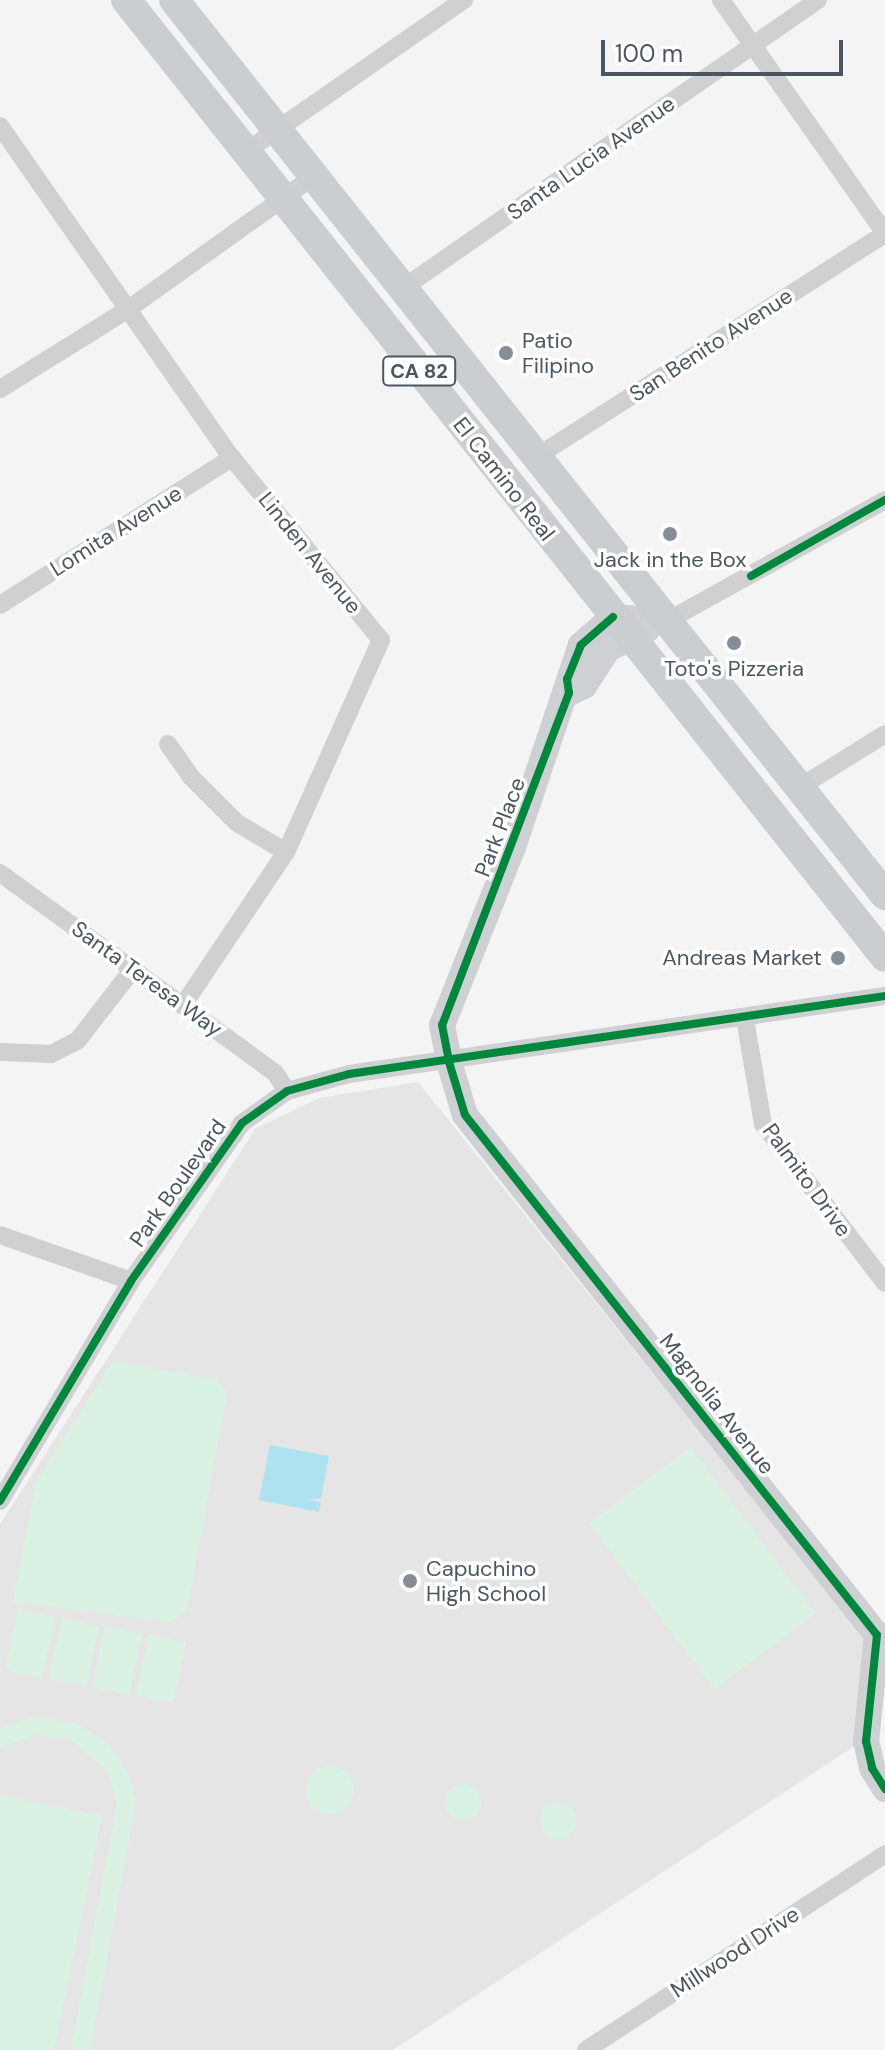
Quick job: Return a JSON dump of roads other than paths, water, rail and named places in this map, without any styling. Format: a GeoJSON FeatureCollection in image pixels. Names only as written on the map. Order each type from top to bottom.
{"type":"FeatureCollection","features":[{"type":"Feature","properties":{"kind":"main road","name":"El Camino Real"},"geometry":{"type":"LineString","coordinates":[[126,0],[885,957]]}},
{"type":"Feature","properties":{"kind":"main road","name":"El Camino Real"},"geometry":{"type":"LineString","coordinates":[[174,0],[885,895]]}},
{"type":"Feature","properties":{"kind":"main road"},"geometry":{"type":"LineString","coordinates":[[622,628],[667,621]]}},
{"type":"Feature","properties":{"kind":"main road","name":"Park Place"},"geometry":{"type":"LineString","coordinates":[[449,1062],[442,1025],[569,693],[567,679],[581,645],[622,628]]}},
{"type":"Feature","properties":{"kind":"main road","name":"Magnolia Avenue"},"geometry":{"type":"LineString","coordinates":[[449,1062],[465,1115],[881,1632],[866,1741],[872,1768],[885,1789]]}},
{"type":"Feature","properties":{"kind":"street"},"geometry":{"type":"LineString","coordinates":[[245,152],[464,0]]}},
{"type":"Feature","properties":{"kind":"street"},"geometry":{"type":"LineString","coordinates":[[721,0],[885,234]]}},
{"type":"Feature","properties":{"kind":"street","name":"Santa Lucia Avenue"},"geometry":{"type":"LineString","coordinates":[[403,288],[818,0]]}},
{"type":"Feature","properties":{"kind":"street","name":"Linden Avenue"},"geometry":{"type":"LineString","coordinates":[[0,126],[232,458],[381,640],[286,852],[184,1004]]}},
{"type":"Feature","properties":{"kind":"street"},"geometry":{"type":"LineString","coordinates":[[0,389],[127,310],[285,202],[314,176]]}},
{"type":"Feature","properties":{"kind":"street","name":"San Benito Avenue"},"geometry":{"type":"LineString","coordinates":[[536,457],[885,234]]}},
{"type":"Feature","properties":{"kind":"street","name":"Lomita Avenue"},"geometry":{"type":"LineString","coordinates":[[0,605],[232,458]]}},
{"type":"Feature","properties":{"kind":"street"},"geometry":{"type":"LineString","coordinates":[[667,621],[885,500]]}},
{"type":"Feature","properties":{"kind":"street"},"geometry":{"type":"LineString","coordinates":[[800,787],[885,734]]}},
{"type":"Feature","properties":{"kind":"street"},"geometry":{"type":"LineString","coordinates":[[168,744],[190,776],[237,823],[286,852]]}},
{"type":"Feature","properties":{"kind":"street","name":"Santa Teresa Way"},"geometry":{"type":"LineString","coordinates":[[0,873],[275,1073],[287,1091]]}},
{"type":"Feature","properties":{"kind":"street"},"geometry":{"type":"LineString","coordinates":[[0,1052],[51,1054],[78,1040],[133,969]]}},
{"type":"Feature","properties":{"kind":"street","name":"Park Boulevard"},"geometry":{"type":"LineString","coordinates":[[0,1501],[131,1281],[242,1123],[287,1091],[349,1074],[745,1019],[885,996]]}},
{"type":"Feature","properties":{"kind":"street","name":"Palmito Drive"},"geometry":{"type":"LineString","coordinates":[[745,1019],[763,1124],[885,1283]]}},
{"type":"Feature","properties":{"kind":"street"},"geometry":{"type":"LineString","coordinates":[[0,1235],[131,1281]]}},
{"type":"Feature","properties":{"kind":"street","name":"Millwood Drive"},"geometry":{"type":"LineString","coordinates":[[586,2050],[885,1854]]}},
{"type":"Feature","properties":{"kind":"water"},"geometry":{"type":"Polygon","coordinates":[[[270,1445],[329,1456],[321,1499],[307,1499],[321,1502],[319,1512],[259,1500],[270,1445]]]}},
{"type":"Feature","properties":{"kind":"place","name":"Patio Filipino"},"geometry":{"type":"Point","coordinates":[506,353]}},
{"type":"Feature","properties":{"kind":"place","name":"Jack in the Box"},"geometry":{"type":"Point","coordinates":[670,534]}},
{"type":"Feature","properties":{"kind":"place","name":"Toto's Pizzeria"},"geometry":{"type":"Point","coordinates":[734,643]}},
{"type":"Feature","properties":{"kind":"place","name":"Andreas Market"},"geometry":{"type":"Point","coordinates":[838,958]}},
{"type":"Feature","properties":{"kind":"place","name":"Capuchino High School"},"geometry":{"type":"Point","coordinates":[410,1581]}}]}
